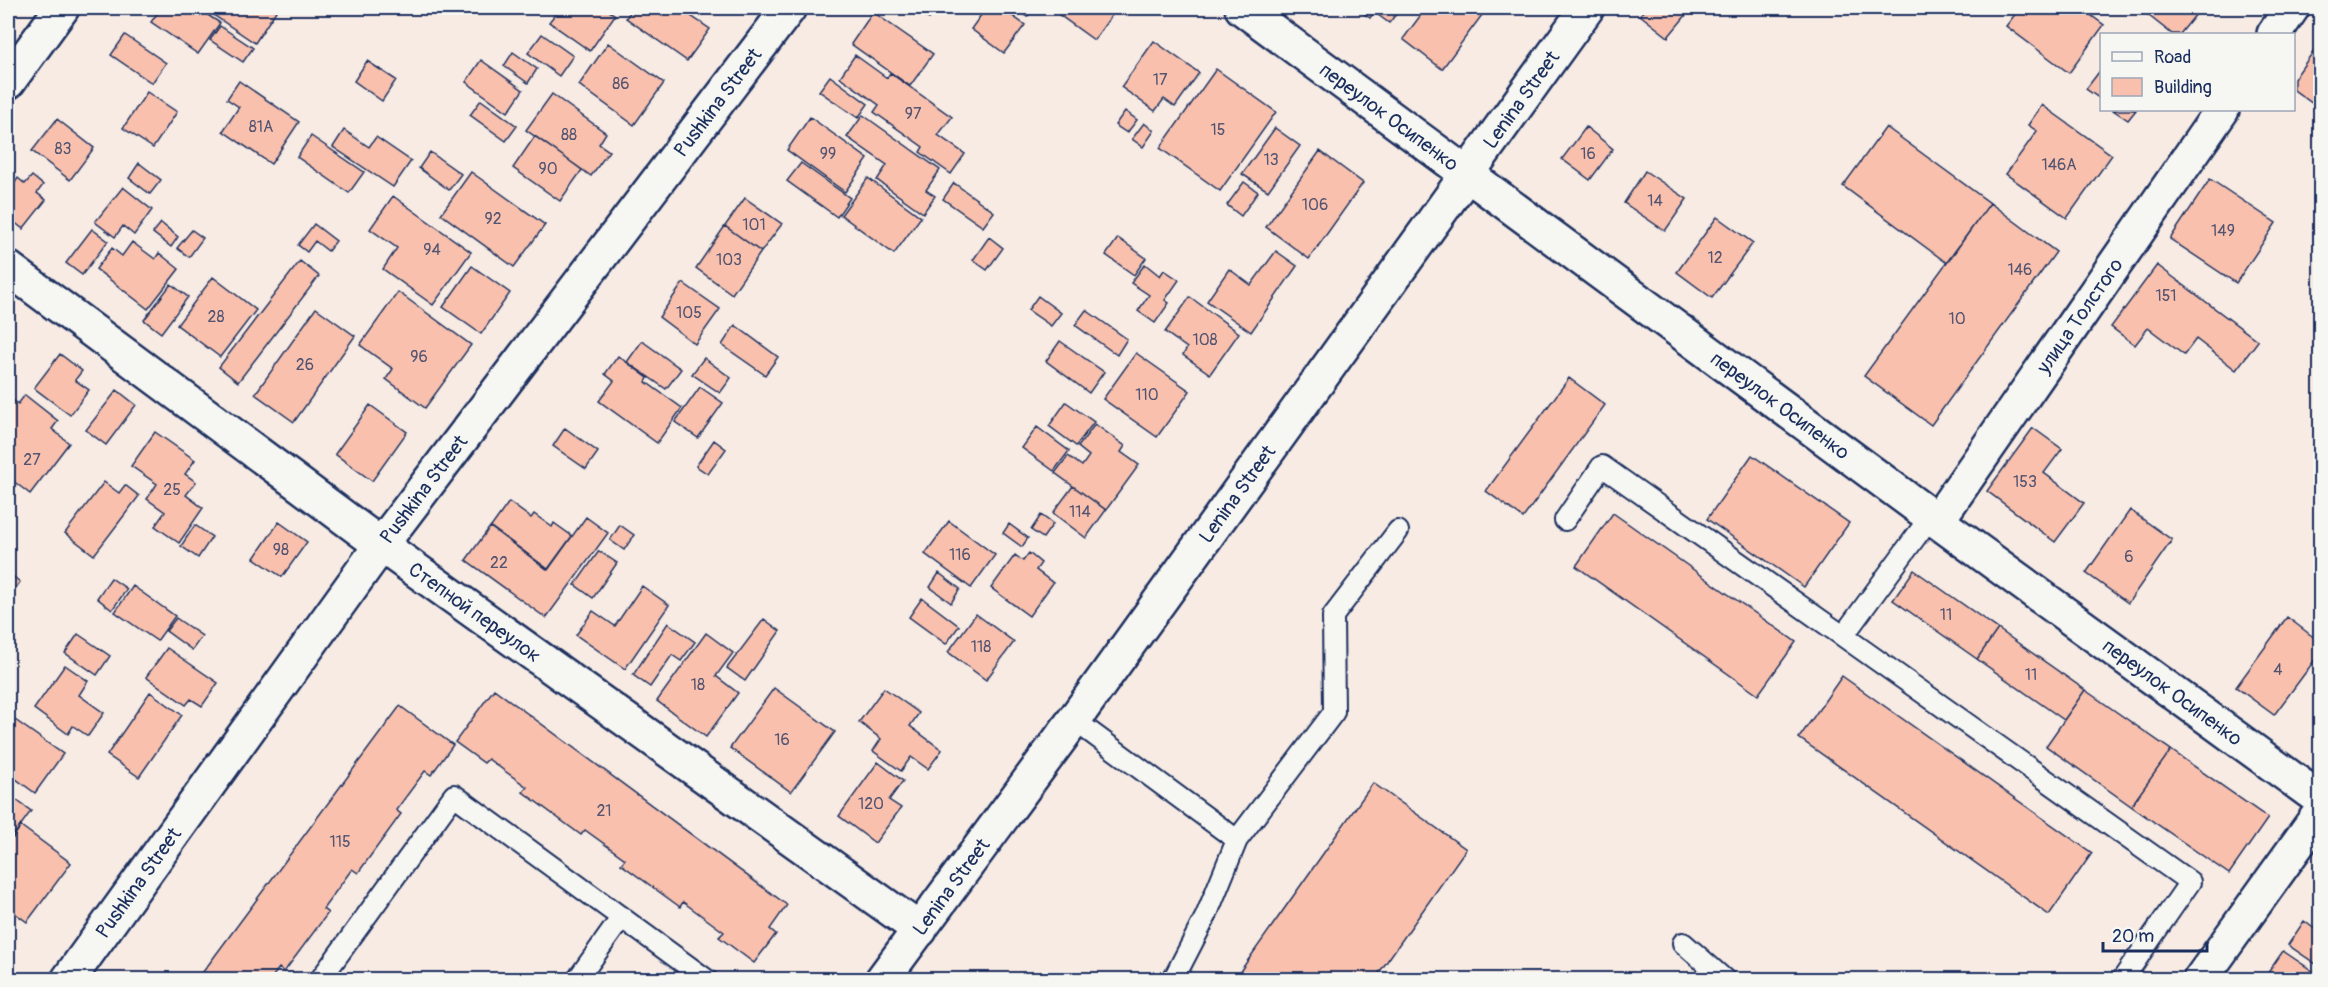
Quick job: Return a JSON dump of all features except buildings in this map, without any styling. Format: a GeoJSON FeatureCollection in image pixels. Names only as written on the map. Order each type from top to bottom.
{"type":"FeatureCollection","features":[{"type":"Feature","properties":{"kind":"street"},"geometry":{"type":"LineString","coordinates":[[8,82],[62,8]]}},
{"type":"Feature","properties":{"kind":"street","name":"Pushkina Street"},"geometry":{"type":"LineString","coordinates":[[68,980],[381,545],[789,8]]}},
{"type":"Feature","properties":{"kind":"street","name":"переулок Осипенко"},"geometry":{"type":"LineString","coordinates":[[1242,8],[1470,174],[1934,519],[2320,799]]}},
{"type":"Feature","properties":{"kind":"street","name":"Lenina Street"},"geometry":{"type":"LineString","coordinates":[[882,980],[1074,720],[1470,174],[1587,8]]}},
{"type":"Feature","properties":{"kind":"street"},"geometry":{"type":"LineString","coordinates":[[2275,33],[2292,8]]}},
{"type":"Feature","properties":{"kind":"street","name":"улица Толстого"},"geometry":{"type":"LineString","coordinates":[[1934,519],[2221,111]]}},
{"type":"Feature","properties":{"kind":"street","name":"Степной переулок"},"geometry":{"type":"LineString","coordinates":[[8,268],[381,545],[920,930]]}},
{"type":"Feature","properties":{"kind":"street"},"geometry":{"type":"LineString","coordinates":[[2200,980],[2320,813]]}},
{"type":"Feature","properties":{"kind":"lane"},"geometry":{"type":"LineString","coordinates":[[1564,520],[1602,466],[2190,882],[2122,980]]}},
{"type":"Feature","properties":{"kind":"lane"},"geometry":{"type":"LineString","coordinates":[[1843,636],[1934,519]]}},
{"type":"Feature","properties":{"kind":"lane"},"geometry":{"type":"LineString","coordinates":[[1173,980],[1206,916],[1237,840],[1334,712],[1333,616],[1398,531]]}},
{"type":"Feature","properties":{"kind":"lane"},"geometry":{"type":"LineString","coordinates":[[1074,720],[1237,840]]}},
{"type":"Feature","properties":{"kind":"lane"},"geometry":{"type":"LineString","coordinates":[[320,980],[454,795],[707,980]]}},
{"type":"Feature","properties":{"kind":"lane"},"geometry":{"type":"LineString","coordinates":[[577,980],[622,917]]}},
{"type":"Feature","properties":{"kind":"lane"},"geometry":{"type":"LineString","coordinates":[[1683,943],[1725,980]]}}]}
